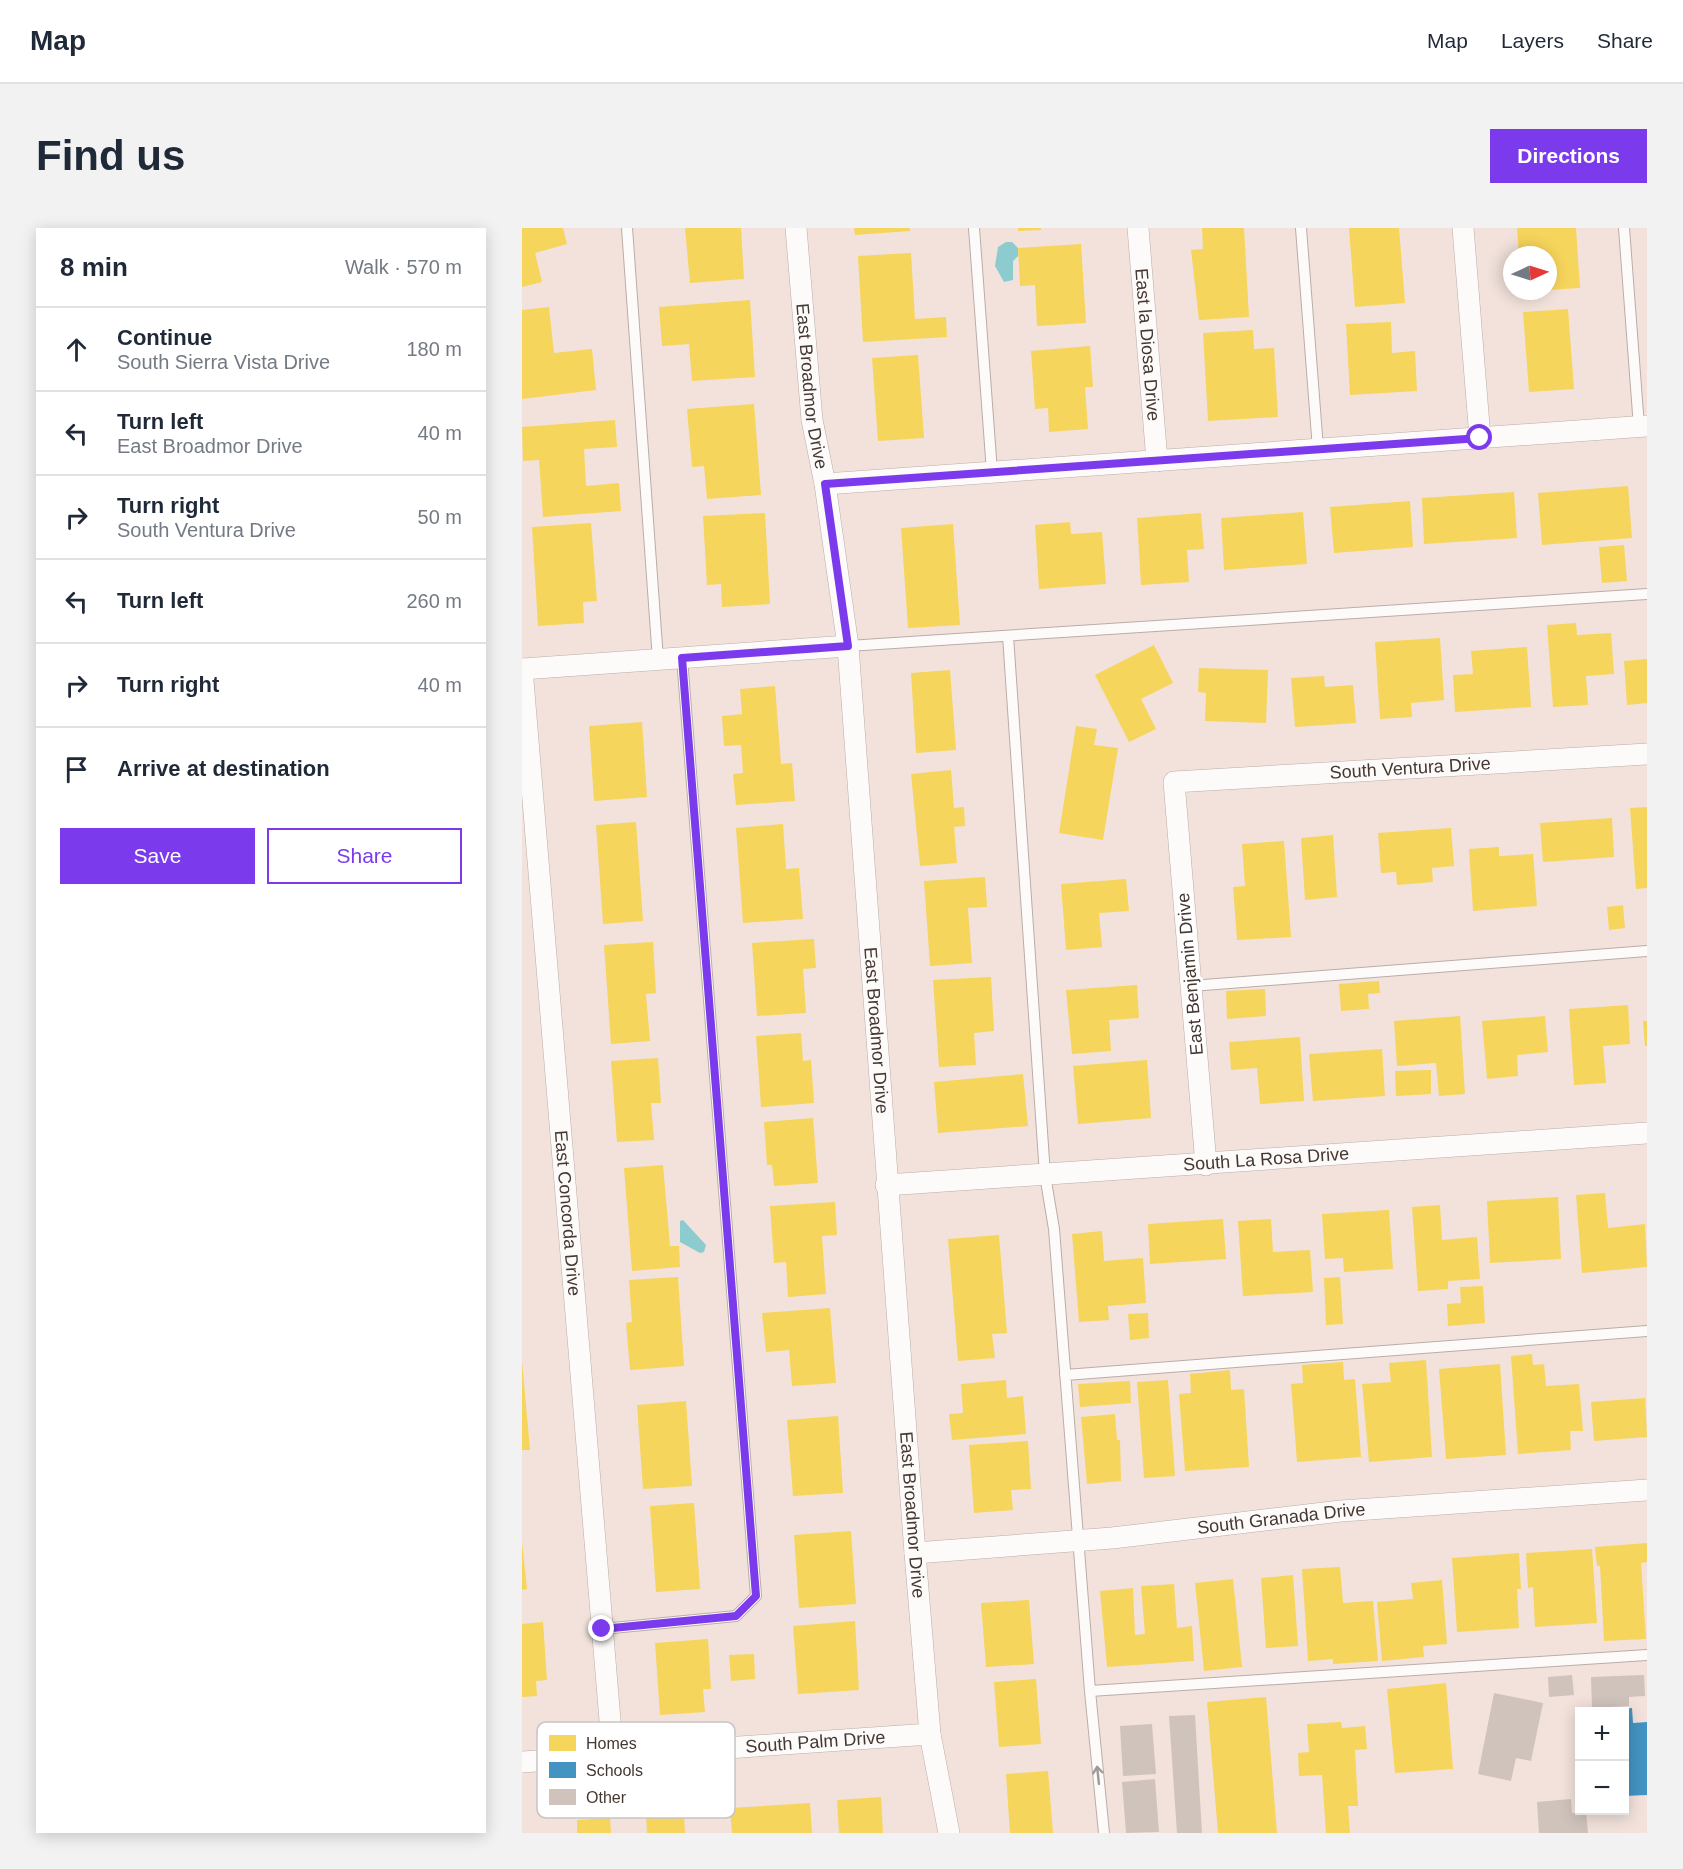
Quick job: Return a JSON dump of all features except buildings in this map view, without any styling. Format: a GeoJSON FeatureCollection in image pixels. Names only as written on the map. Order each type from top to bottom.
{"type":"FeatureCollection","features":[{"type":"Feature","properties":{"kind":"street","name":"East Broadmor Drive"},"geometry":{"type":"LineString","coordinates":[[796,228],[812,420],[825,484],[848,646],[886,1185],[930,1734],[949,1833]]}},
{"type":"Feature","properties":{"kind":"street","name":"East la Diosa Drive"},"geometry":{"type":"LineString","coordinates":[[1138,228],[1157,460]]}},
{"type":"Feature","properties":{"kind":"street"},"geometry":{"type":"LineString","coordinates":[[1463,228],[1480,438]]}},
{"type":"Feature","properties":{"kind":"street"},"geometry":{"type":"LineString","coordinates":[[825,484],[1643,427]]}},
{"type":"Feature","properties":{"kind":"street"},"geometry":{"type":"LineString","coordinates":[[522,669],[848,646]]}},
{"type":"Feature","properties":{"kind":"street","name":"East Concorda Drive"},"geometry":{"type":"LineString","coordinates":[[522,669],[610,1722]]}},
{"type":"Feature","properties":{"kind":"street","name":"South Ventura Drive"},"geometry":{"type":"LineString","coordinates":[[1174,782],[1647,754]]}},
{"type":"Feature","properties":{"kind":"street","name":"East Benjamin Drive"},"geometry":{"type":"LineString","coordinates":[[1174,782],[1206,1165]]}},
{"type":"Feature","properties":{"kind":"street","name":"South La Rosa Drive"},"geometry":{"type":"LineString","coordinates":[[886,1185],[1206,1165],[1647,1133]]}},
{"type":"Feature","properties":{"kind":"street","name":"South Granada Drive"},"geometry":{"type":"LineString","coordinates":[[915,1553],[1077,1540],[1341,1511],[1647,1490]]}},
{"type":"Feature","properties":{"kind":"street","name":"South Palm Drive"},"geometry":{"type":"LineString","coordinates":[[735,1748],[930,1734]]}},
{"type":"Feature","properties":{"kind":"street","name":"South Palm Drive"},"geometry":{"type":"LineString","coordinates":[[522,1762],[537,1761]]}},
{"type":"Feature","properties":{"kind":"lane"},"geometry":{"type":"LineString","coordinates":[[627,228],[658,660]]}},
{"type":"Feature","properties":{"kind":"lane"},"geometry":{"type":"LineString","coordinates":[[974,228],[992,472]]}},
{"type":"Feature","properties":{"kind":"lane"},"geometry":{"type":"LineString","coordinates":[[1301,228],[1318,449]]}},
{"type":"Feature","properties":{"kind":"lane"},"geometry":{"type":"LineString","coordinates":[[1623,228],[1643,427]]}},
{"type":"Feature","properties":{"kind":"lane"},"geometry":{"type":"LineString","coordinates":[[848,646],[1647,594]]}},
{"type":"Feature","properties":{"kind":"lane"},"geometry":{"type":"LineString","coordinates":[[1008,636],[1045,1175],[1054,1229],[1077,1540],[1104,1833]]}},
{"type":"Feature","properties":{"kind":"lane"},"geometry":{"type":"LineString","coordinates":[[602,1629],[736,1616],[756,1596],[682,658]]}},
{"type":"Feature","properties":{"kind":"lane"},"geometry":{"type":"LineString","coordinates":[[1191,986],[1647,951]]}},
{"type":"Feature","properties":{"kind":"lane"},"geometry":{"type":"LineString","coordinates":[[1065,1375],[1647,1331]]}},
{"type":"Feature","properties":{"kind":"lane"},"geometry":{"type":"LineString","coordinates":[[1090,1691],[1647,1655]]}},
{"type":"Feature","properties":{"kind":"water"},"geometry":{"type":"Polygon","coordinates":[[[1006,242],[1012,242],[1018,248],[1018,256],[1013,261],[1013,280],[1004,282],[995,266],[998,247],[1006,242]]]}},
{"type":"Feature","properties":{"kind":"water"},"geometry":{"type":"Polygon","coordinates":[[[683,1220],[706,1245],[704,1252],[700,1253],[680,1242],[680,1221],[683,1220]]]}},
{"type":"Feature","properties":{"kind":"route"},"geometry":{"type":"LineString","coordinates":[[602,1629],[736,1616],[756,1596],[682,658],[848,646],[825,484],[1480,438]]}}]}
